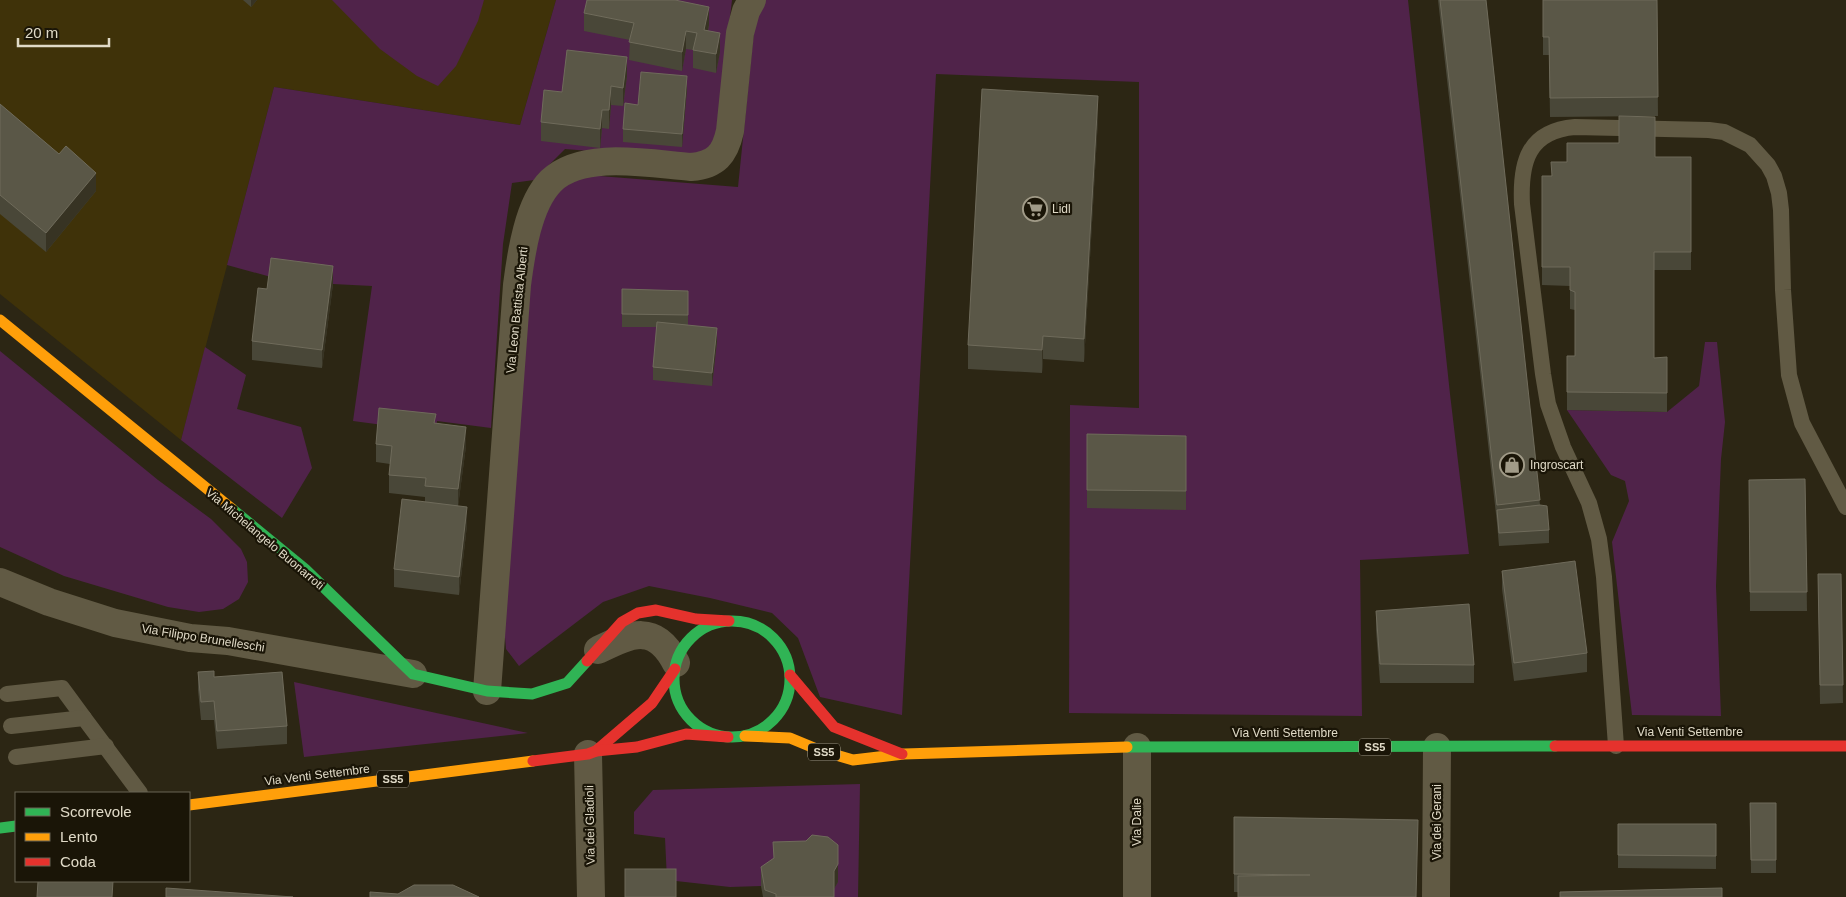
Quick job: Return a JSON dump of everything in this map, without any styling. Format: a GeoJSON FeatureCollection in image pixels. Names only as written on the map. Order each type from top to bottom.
{"type":"FeatureCollection","features":[{"type":"Feature","properties":{"kind":"main road","name":"Via Michelangelo Buonarroti"},"geometry":{"type":"LineString","coordinates":[[0,320],[304,569],[413,674]]}},
{"type":"Feature","properties":{"kind":"main road"},"geometry":{"type":"LineString","coordinates":[[413,674],[487,691],[532,694],[567,683],[622,622],[638,612],[656,610],[696,619],[729,621]]}},
{"type":"Feature","properties":{"kind":"main road","name":"Via Venti Settembre"},"geometry":{"type":"LineString","coordinates":[[592,752],[652,703],[664,687],[684,647],[696,634],[717,623],[729,621],[744,622],[758,627],[770,636],[780,647],[787,660],[790,675],[790,691],[784,707],[774,721],[760,730],[745,736]]}},
{"type":"Feature","properties":{"kind":"main road","name":"Via Venti Settembre"},"geometry":{"type":"LineString","coordinates":[[676,666],[674,685],[678,700],[686,715],[698,726],[712,734],[728,737]]}},
{"type":"Feature","properties":{"kind":"main road","name":"Via Venti Settembre"},"geometry":{"type":"LineString","coordinates":[[790,675],[834,728],[904,754]]}},
{"type":"Feature","properties":{"kind":"main road","name":"Via Venti Settembre"},"geometry":{"type":"LineString","coordinates":[[190,806],[638,747],[686,734],[790,738],[819,750],[853,760],[904,754],[1137,747],[1846,746]]}},
{"type":"Feature","properties":{"kind":"main road"},"geometry":{"type":"LineString","coordinates":[[0,828],[15,826]]}},
{"type":"Feature","properties":{"kind":"street","name":"Via Leon Battista Alberti"},"geometry":{"type":"LineString","coordinates":[[487,691],[518,278],[524,244],[537,203],[551,181],[585,164],[625,162],[691,167],[702,166],[718,157],[727,143],[730,131],[740,33],[746,11],[752,0]]}},
{"type":"Feature","properties":{"kind":"street","name":"Via Filippo Brunelleschi"},"geometry":{"type":"LineString","coordinates":[[0,582],[67,608],[132,627],[190,638],[228,641],[413,674]]}},
{"type":"Feature","properties":{"kind":"street"},"geometry":{"type":"LineString","coordinates":[[598,650],[626,637],[641,634],[664,645],[676,666]]}},
{"type":"Feature","properties":{"kind":"street","name":"Via Dalie"},"geometry":{"type":"LineString","coordinates":[[1137,747],[1137,897]]}},
{"type":"Feature","properties":{"kind":"street","name":"Via dei Gerani"},"geometry":{"type":"LineString","coordinates":[[1436,897],[1437,747]]}},
{"type":"Feature","properties":{"kind":"street","name":"Via dei Gladioli"},"geometry":{"type":"LineString","coordinates":[[591,897],[592,752]]}},
{"type":"Feature","properties":{"kind":"lane"},"geometry":{"type":"LineString","coordinates":[[1616,746],[1604,577],[1599,539],[1589,504],[1563,447],[1548,404],[1522,204],[1521,182],[1527,157],[1541,138],[1550,132],[1562,128],[1575,127],[1708,130],[1724,132],[1738,138],[1760,155],[1774,176],[1780,202],[1783,290],[1789,375],[1794,398],[1811,443],[1846,507]]}},
{"type":"Feature","properties":{"kind":"lane"},"geometry":{"type":"LineString","coordinates":[[7,694],[62,688],[139,792]]}},
{"type":"Feature","properties":{"kind":"lane"},"geometry":{"type":"LineString","coordinates":[[11,726],[84,718]]}},
{"type":"Feature","properties":{"kind":"lane"},"geometry":{"type":"LineString","coordinates":[[16,757],[106,746]]}},
{"type":"Feature","properties":{"kind":"shaded area"},"geometry":{"type":"Polygon","coordinates":[[[0,0],[556,0],[520,125],[274,87],[181,440],[0,294],[0,0]]]}},
{"type":"Feature","properties":{"kind":"shaded area"},"geometry":{"type":"Polygon","coordinates":[[[332,0],[484,0],[478,21],[456,66],[438,86],[417,76],[380,49],[332,0]]]}},
{"type":"Feature","properties":{"kind":"shaded area"},"geometry":{"type":"Polygon","coordinates":[[[556,0],[732,0],[714,154],[701,160],[565,149],[534,180],[512,183],[503,244],[491,428],[437,421],[436,432],[353,421],[372,286],[271,277],[227,265],[274,87],[520,125],[556,0]]]}},
{"type":"Feature","properties":{"kind":"shaded area"},"geometry":{"type":"Polygon","coordinates":[[[765,0],[1408,0],[1469,554],[1360,560],[1362,716],[1069,713],[1070,405],[1139,408],[1139,82],[936,74],[902,715],[820,697],[798,638],[772,613],[649,586],[603,602],[519,666],[506,649],[504,625],[532,243],[558,189],[574,174],[738,187],[757,2],[765,0]]]}},
{"type":"Feature","properties":{"kind":"shaded area"},"geometry":{"type":"Polygon","coordinates":[[[1705,342],[1717,342],[1725,422],[1721,459],[1716,586],[1721,716],[1632,715],[1612,542],[1629,501],[1625,481],[1611,475],[1567,410],[1667,412],[1699,386],[1705,342]]]}},
{"type":"Feature","properties":{"kind":"shaded area"},"geometry":{"type":"Polygon","coordinates":[[[205,347],[246,375],[237,409],[301,427],[312,468],[282,518],[181,440],[205,347]]]}},
{"type":"Feature","properties":{"kind":"shaded area"},"geometry":{"type":"Polygon","coordinates":[[[0,351],[158,480],[211,519],[241,549],[247,562],[248,582],[239,599],[223,609],[199,612],[168,607],[64,576],[0,547],[0,351]]]}},
{"type":"Feature","properties":{"kind":"shaded area"},"geometry":{"type":"Polygon","coordinates":[[[294,682],[528,733],[304,757],[294,682]]]}},
{"type":"Feature","properties":{"kind":"shaded area"},"geometry":{"type":"Polygon","coordinates":[[[860,784],[858,897],[834,897],[761,886],[730,887],[667,880],[665,838],[634,834],[634,812],[653,790],[860,784]]]}},
{"type":"Feature","properties":{"kind":"building"},"geometry":{"type":"Polygon","coordinates":[[[587,0],[675,0],[709,7],[704,30],[720,33],[716,54],[693,50],[697,33],[686,31],[682,52],[629,42],[634,23],[584,13],[587,0]]]}},
{"type":"Feature","properties":{"kind":"building"},"geometry":{"type":"Polygon","coordinates":[[[1440,0],[1486,0],[1540,500],[1497,505],[1440,0]]]}},
{"type":"Feature","properties":{"kind":"building"},"geometry":{"type":"Polygon","coordinates":[[[1543,0],[1657,0],[1658,97],[1550,98],[1549,37],[1543,37],[1543,0]]]}},
{"type":"Feature","properties":{"kind":"building"},"geometry":{"type":"Polygon","coordinates":[[[567,50],[627,57],[623,88],[611,86],[609,110],[602,110],[600,129],[541,122],[544,90],[562,92],[567,50]]]}},
{"type":"Feature","properties":{"kind":"building"},"geometry":{"type":"Polygon","coordinates":[[[641,72],[687,76],[682,134],[623,129],[625,103],[638,105],[641,72]]]}},
{"type":"Feature","properties":{"kind":"building","name":"Lidl"},"geometry":{"type":"Polygon","coordinates":[[[982,89],[1098,96],[1084,339],[1043,336],[1042,350],[968,345],[982,89]]]}},
{"type":"Feature","properties":{"kind":"building"},"geometry":{"type":"Polygon","coordinates":[[[0,104],[59,154],[66,146],[96,173],[46,233],[0,195],[0,104]]]}},
{"type":"Feature","properties":{"kind":"building"},"geometry":{"type":"Polygon","coordinates":[[[1619,116],[1655,117],[1655,157],[1691,157],[1691,252],[1654,252],[1654,358],[1667,357],[1667,393],[1567,392],[1567,356],[1575,356],[1575,292],[1570,290],[1570,267],[1542,267],[1542,176],[1552,176],[1551,162],[1567,162],[1567,143],[1619,143],[1619,116]]]}},
{"type":"Feature","properties":{"kind":"building"},"geometry":{"type":"Polygon","coordinates":[[[271,258],[333,266],[322,350],[252,341],[258,288],[267,289],[271,258]]]}},
{"type":"Feature","properties":{"kind":"building"},"geometry":{"type":"Polygon","coordinates":[[[622,289],[688,291],[688,315],[622,314],[622,289]]]}},
{"type":"Feature","properties":{"kind":"building"},"geometry":{"type":"Polygon","coordinates":[[[657,322],[717,328],[712,373],[653,367],[657,322]]]}},
{"type":"Feature","properties":{"kind":"building"},"geometry":{"type":"Polygon","coordinates":[[[379,408],[436,414],[434,423],[466,427],[458,489],[425,486],[426,478],[389,475],[392,446],[376,444],[379,408]]]}},
{"type":"Feature","properties":{"kind":"building"},"geometry":{"type":"Polygon","coordinates":[[[1087,434],[1186,436],[1186,491],[1087,490],[1087,434]]]}},
{"type":"Feature","properties":{"kind":"building"},"geometry":{"type":"Polygon","coordinates":[[[1805,479],[1807,592],[1750,592],[1749,480],[1805,479]]]}},
{"type":"Feature","properties":{"kind":"building"},"geometry":{"type":"Polygon","coordinates":[[[402,499],[467,507],[459,577],[394,569],[402,499]]]}},
{"type":"Feature","properties":{"kind":"building"},"geometry":{"type":"Polygon","coordinates":[[[1540,505],[1547,506],[1549,530],[1499,533],[1497,510],[1540,505]]]}},
{"type":"Feature","properties":{"kind":"building"},"geometry":{"type":"Polygon","coordinates":[[[1575,561],[1587,653],[1514,663],[1502,571],[1575,561]]]}},
{"type":"Feature","properties":{"kind":"building"},"geometry":{"type":"Polygon","coordinates":[[[1818,574],[1841,574],[1843,685],[1820,685],[1818,574]]]}},
{"type":"Feature","properties":{"kind":"building"},"geometry":{"type":"Polygon","coordinates":[[[1469,604],[1474,665],[1380,664],[1376,611],[1469,604]]]}},
{"type":"Feature","properties":{"kind":"building"},"geometry":{"type":"Polygon","coordinates":[[[214,671],[214,677],[282,672],[287,726],[217,731],[214,701],[201,702],[198,672],[214,671]]]}},
{"type":"Feature","properties":{"kind":"building"},"geometry":{"type":"Polygon","coordinates":[[[1750,803],[1776,803],[1776,860],[1751,860],[1750,803]]]}},
{"type":"Feature","properties":{"kind":"building"},"geometry":{"type":"Polygon","coordinates":[[[1234,817],[1418,820],[1416,897],[1238,897],[1238,876],[1310,875],[1234,874],[1234,817]]]}},
{"type":"Feature","properties":{"kind":"building"},"geometry":{"type":"Polygon","coordinates":[[[1618,824],[1716,824],[1716,856],[1618,855],[1618,824]]]}},
{"type":"Feature","properties":{"kind":"building"},"geometry":{"type":"Polygon","coordinates":[[[812,835],[828,837],[838,845],[838,864],[834,871],[834,897],[776,897],[776,894],[765,890],[761,867],[774,858],[773,842],[806,841],[812,835]]]}},
{"type":"Feature","properties":{"kind":"building"},"geometry":{"type":"Polygon","coordinates":[[[625,869],[676,869],[676,897],[625,897],[625,869]]]}},
{"type":"Feature","properties":{"kind":"building"},"geometry":{"type":"Polygon","coordinates":[[[38,882],[113,882],[112,897],[37,897],[38,882]]]}},
{"type":"Feature","properties":{"kind":"building"},"geometry":{"type":"Polygon","coordinates":[[[414,885],[453,885],[479,897],[370,897],[370,892],[398,894],[414,885]]]}},
{"type":"Feature","properties":{"kind":"building"},"geometry":{"type":"Polygon","coordinates":[[[166,888],[293,897],[166,897],[166,888]]]}},
{"type":"Feature","properties":{"kind":"building"},"geometry":{"type":"Polygon","coordinates":[[[1722,888],[1722,897],[1560,897],[1560,892],[1722,888]]]}},
{"type":"Feature","properties":{"kind":"traffic: fast"},"geometry":{"type":"LineString","coordinates":[[232,509],[305,569],[413,674],[487,691],[532,694],[567,683],[587,661]]}},
{"type":"Feature","properties":{"kind":"traffic: fast"},"geometry":{"type":"LineString","coordinates":[[732,621],[754,626],[773,638],[785,657],[790,679],[785,701],[773,720],[754,732],[732,737],[710,732],[691,720],[679,701],[674,679],[679,657],[691,638],[710,626],[732,621]]}},
{"type":"Feature","properties":{"kind":"traffic: fast"},"geometry":{"type":"LineString","coordinates":[[1127,747],[1555,746]]}},
{"type":"Feature","properties":{"kind":"traffic: fast"},"geometry":{"type":"LineString","coordinates":[[0,828],[15,826]]}},
{"type":"Feature","properties":{"kind":"traffic: slow"},"geometry":{"type":"LineString","coordinates":[[0,320],[232,509]]}},
{"type":"Feature","properties":{"kind":"traffic: slow"},"geometry":{"type":"LineString","coordinates":[[745,736],[790,738],[819,750],[853,760],[904,754],[1127,747]]}},
{"type":"Feature","properties":{"kind":"traffic: slow"},"geometry":{"type":"LineString","coordinates":[[190,805],[533,761]]}},
{"type":"Feature","properties":{"kind":"traffic: jam"},"geometry":{"type":"LineString","coordinates":[[587,661],[622,622],[638,613],[656,610],[696,619],[729,621]]}},
{"type":"Feature","properties":{"kind":"traffic: jam"},"geometry":{"type":"LineString","coordinates":[[596,751],[652,703],[675,669]]}},
{"type":"Feature","properties":{"kind":"traffic: jam"},"geometry":{"type":"LineString","coordinates":[[790,675],[834,727],[902,754]]}},
{"type":"Feature","properties":{"kind":"traffic: jam"},"geometry":{"type":"LineString","coordinates":[[533,761],[588,754],[596,751],[637,747],[686,734],[728,737]]}},
{"type":"Feature","properties":{"kind":"traffic: jam"},"geometry":{"type":"LineString","coordinates":[[1555,746],[1846,746]]}},
{"type":"Feature","properties":{"kind":"place","name":"Lidl"},"geometry":{"type":"Point","coordinates":[1035,209]}},
{"type":"Feature","properties":{"kind":"place","name":"Ingroscart"},"geometry":{"type":"Point","coordinates":[1512,465]}}]}
